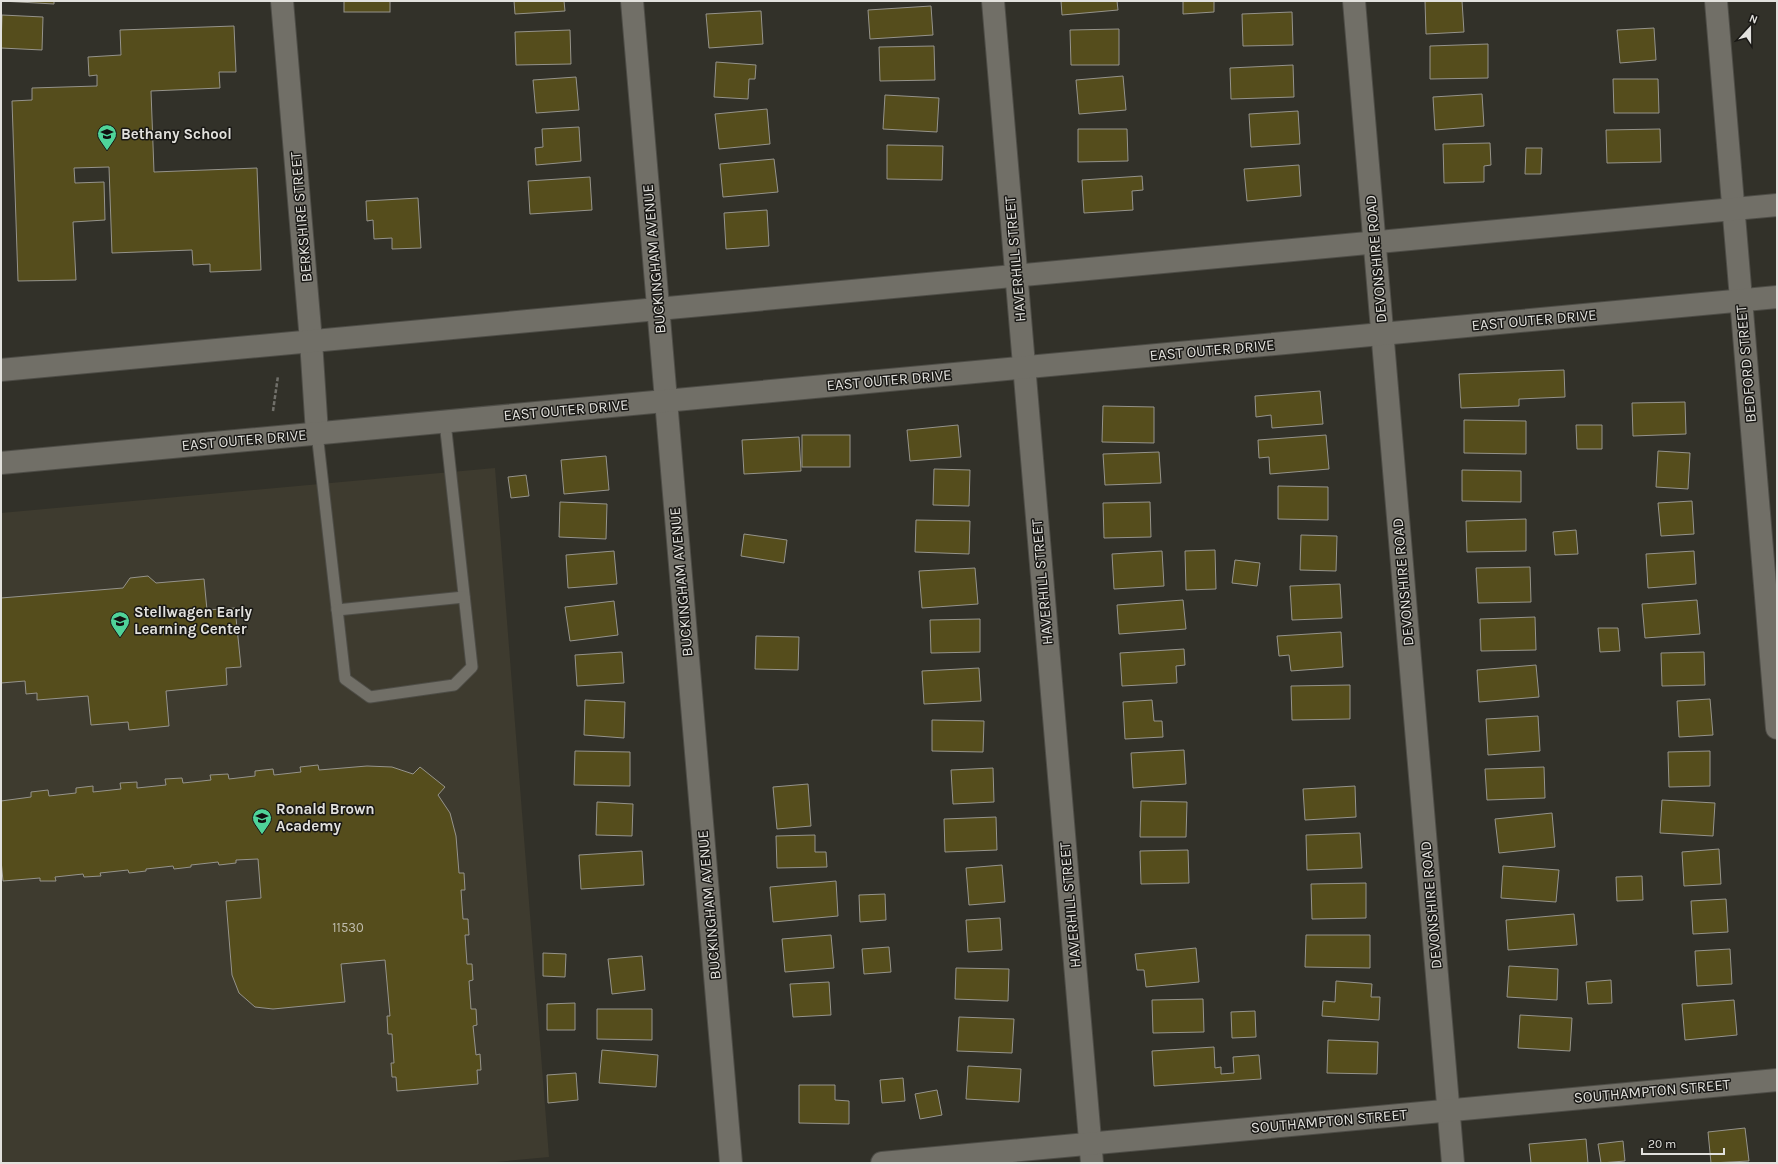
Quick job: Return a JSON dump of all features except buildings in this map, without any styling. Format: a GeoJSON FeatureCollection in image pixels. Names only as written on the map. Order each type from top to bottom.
{"type":"FeatureCollection","features":[{"type":"Feature","properties":{"kind":"street","name":"BERKSHIRE STREET"},"geometry":{"type":"LineString","coordinates":[[282,1],[311,341],[317,433]]}},
{"type":"Feature","properties":{"kind":"street","name":"BUCKINGHAM AVENUE"},"geometry":{"type":"LineString","coordinates":[[632,1],[731,1163]]}},
{"type":"Feature","properties":{"kind":"street","name":"HAVERHILL STREET"},"geometry":{"type":"LineString","coordinates":[[993,1],[1091,1153]]}},
{"type":"Feature","properties":{"kind":"street","name":"DEVONSHIRE ROAD"},"geometry":{"type":"LineString","coordinates":[[1354,1],[1453,1163]]}},
{"type":"Feature","properties":{"kind":"street","name":"BEDFORD STREET"},"geometry":{"type":"LineString","coordinates":[[1716,1],[1777,728]]}},
{"type":"Feature","properties":{"kind":"street"},"geometry":{"type":"LineString","coordinates":[[1,370],[1777,205]]}},
{"type":"Feature","properties":{"kind":"street","name":"EAST OUTER DRIVE"},"geometry":{"type":"LineString","coordinates":[[1,463],[1777,297]]}},
{"type":"Feature","properties":{"kind":"street","name":"SOUTHAMPTON STREET"},"geometry":{"type":"LineString","coordinates":[[882,1163],[1091,1153],[1449,1109],[1777,1080]]}},
{"type":"Feature","properties":{"kind":"lane"},"geometry":{"type":"LineString","coordinates":[[317,433],[345,679],[370,697],[454,685],[472,666],[445,422]]}},
{"type":"Feature","properties":{"kind":"lane"},"geometry":{"type":"LineString","coordinates":[[337,610],[464,597]]}},
{"type":"Feature","properties":{"kind":"path"},"geometry":{"type":"LineString","coordinates":[[273,411],[278,376]]}},
{"type":"Feature","properties":{"kind":"shaded area","name":"Ronald Brown Academy"},"geometry":{"type":"Polygon","coordinates":[[[495,468],[549,1157],[485,1163],[1,1163],[1,513],[495,468]]]}},
{"type":"Feature","properties":{"kind":"place","name":"Bethany School"},"geometry":{"type":"Point","coordinates":[107,151]}},
{"type":"Feature","properties":{"kind":"place","name":"Stellwagen Early Learning Center"},"geometry":{"type":"Point","coordinates":[120,638]}},
{"type":"Feature","properties":{"kind":"place","name":"Ronald Brown Academy"},"geometry":{"type":"Point","coordinates":[262,835]}}]}
